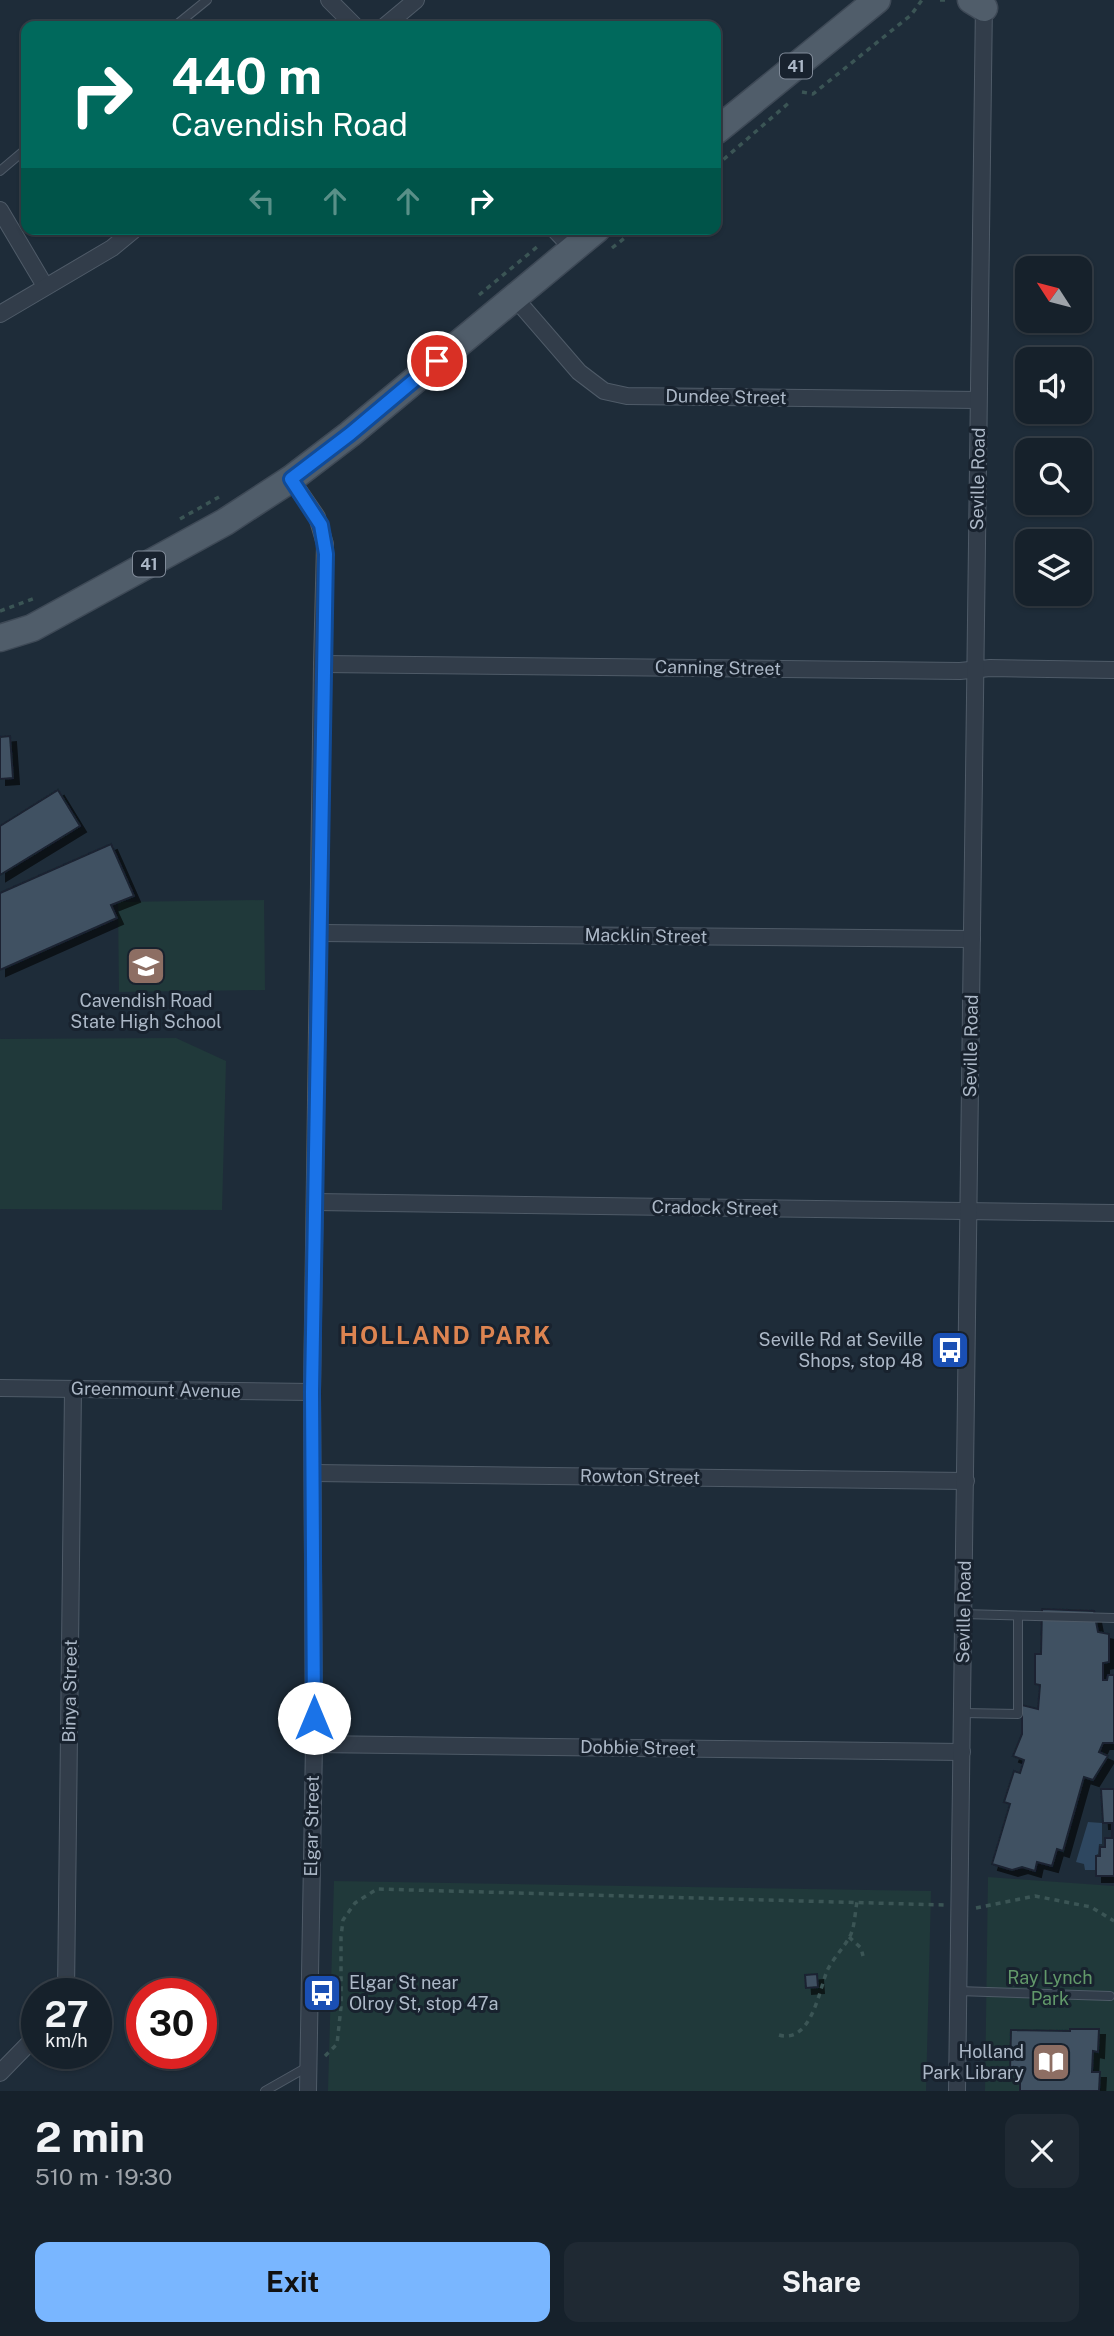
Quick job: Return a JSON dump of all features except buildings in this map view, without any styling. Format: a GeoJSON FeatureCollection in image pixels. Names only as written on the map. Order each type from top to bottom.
{"type":"FeatureCollection","features":[{"type":"Feature","properties":{"kind":"main road","name":"41"},"geometry":{"type":"LineString","coordinates":[[721,127],[877,0]]}},
{"type":"Feature","properties":{"kind":"main road","name":"41"},"geometry":{"type":"LineString","coordinates":[[0,638],[32,628],[54,617],[225,522],[291,479],[350,434],[590,235]]}},
{"type":"Feature","properties":{"kind":"street"},"geometry":{"type":"LineString","coordinates":[[329,0],[350,21]]}},
{"type":"Feature","properties":{"kind":"street"},"geometry":{"type":"LineString","coordinates":[[390,21],[416,0]]}},
{"type":"Feature","properties":{"kind":"street","name":"Seville Road"},"geometry":{"type":"LineString","coordinates":[[957,2091],[976,670],[980,3]]}},
{"type":"Feature","properties":{"kind":"street"},"geometry":{"type":"LineString","coordinates":[[0,209],[45,286]]}},
{"type":"Feature","properties":{"kind":"street"},"geometry":{"type":"LineString","coordinates":[[0,314],[112,248],[128,235]]}},
{"type":"Feature","properties":{"kind":"street"},"geometry":{"type":"LineString","coordinates":[[560,235],[573,249]]}},
{"type":"Feature","properties":{"kind":"street","name":"Dundee Street"},"geometry":{"type":"LineString","coordinates":[[514,298],[579,372],[604,391],[627,396],[978,400]]}},
{"type":"Feature","properties":{"kind":"street","name":"Elgar Street"},"geometry":{"type":"LineString","coordinates":[[291,479],[317,517],[325,544],[312,1392],[314,1744],[309,2091]]}},
{"type":"Feature","properties":{"kind":"street","name":"Canning Street"},"geometry":{"type":"LineString","coordinates":[[322,663],[1114,670]]}},
{"type":"Feature","properties":{"kind":"street","name":"Macklin Street"},"geometry":{"type":"LineString","coordinates":[[320,933],[972,939]]}},
{"type":"Feature","properties":{"kind":"street","name":"Cradock Street"},"geometry":{"type":"LineString","coordinates":[[315,1202],[1114,1213]]}},
{"type":"Feature","properties":{"kind":"street","name":"Greenmount Avenue"},"geometry":{"type":"LineString","coordinates":[[0,1388],[312,1392]]}},
{"type":"Feature","properties":{"kind":"street","name":"Binya Street"},"geometry":{"type":"LineString","coordinates":[[66,1978],[73,1389]]}},
{"type":"Feature","properties":{"kind":"street","name":"Rowton Street"},"geometry":{"type":"LineString","coordinates":[[314,1474],[966,1481]]}},
{"type":"Feature","properties":{"kind":"street","name":"Dobbie Street"},"geometry":{"type":"LineString","coordinates":[[314,1744],[962,1752]]}},
{"type":"Feature","properties":{"kind":"street"},"geometry":{"type":"LineString","coordinates":[[0,2073],[21,2051]]}},
{"type":"Feature","properties":{"kind":"lane"},"geometry":{"type":"LineString","coordinates":[[181,21],[207,0]]}},
{"type":"Feature","properties":{"kind":"lane"},"geometry":{"type":"LineString","coordinates":[[0,171],[21,153]]}},
{"type":"Feature","properties":{"kind":"lane"},"geometry":{"type":"LineString","coordinates":[[963,1614],[1114,1618]]}},
{"type":"Feature","properties":{"kind":"lane"},"geometry":{"type":"LineString","coordinates":[[962,1713],[1018,1714],[1018,1616]]}},
{"type":"Feature","properties":{"kind":"lane"},"geometry":{"type":"LineString","coordinates":[[958,1991],[1110,1996]]}},
{"type":"Feature","properties":{"kind":"lane"},"geometry":{"type":"LineString","coordinates":[[265,2091],[309,2066]]}},
{"type":"Feature","properties":{"kind":"path"},"geometry":{"type":"LineString","coordinates":[[721,162],[803,91],[813,94],[911,15],[922,0]]}},
{"type":"Feature","properties":{"kind":"path"},"geometry":{"type":"LineString","coordinates":[[940,0],[946,0]]}},
{"type":"Feature","properties":{"kind":"path"},"geometry":{"type":"LineString","coordinates":[[475,299],[537,247]]}},
{"type":"Feature","properties":{"kind":"path"},"geometry":{"type":"LineString","coordinates":[[170,524],[227,492]]}},
{"type":"Feature","properties":{"kind":"path"},"geometry":{"type":"LineString","coordinates":[[0,611],[25,604],[46,593]]}},
{"type":"Feature","properties":{"kind":"path"},"geometry":{"type":"LineString","coordinates":[[309,2066],[332,2051],[337,2044],[341,2007],[343,1920],[355,1903],[377,1889],[916,1903],[960,1908],[974,1908],[1035,1896],[1091,1907],[1114,1921]]}},
{"type":"Feature","properties":{"kind":"path"},"geometry":{"type":"LineString","coordinates":[[779,2035],[785,2036],[794,2032],[812,2017],[829,1968],[849,1937],[857,1902]]}},
{"type":"Feature","properties":{"kind":"path"},"geometry":{"type":"LineString","coordinates":[[849,1937],[861,1948],[863,1956]]}},
{"type":"Feature","properties":{"kind":"green space"},"geometry":{"type":"Polygon","coordinates":[[[264,900],[265,990],[119,992],[118,902],[264,900]]]}},
{"type":"Feature","properties":{"kind":"green space"},"geometry":{"type":"Polygon","coordinates":[[[176,1038],[226,1061],[222,1210],[0,1209],[0,1039],[176,1038]]]}},
{"type":"Feature","properties":{"kind":"green space","name":"Ray Lynch Park"},"geometry":{"type":"Polygon","coordinates":[[[988,1877],[1114,1886],[1114,2091],[985,2091],[988,1877]]]}},
{"type":"Feature","properties":{"kind":"green space"},"geometry":{"type":"Polygon","coordinates":[[[334,1881],[931,1891],[926,2091],[328,2091],[334,1881]]]}},
{"type":"Feature","properties":{"kind":"water"},"geometry":{"type":"Polygon","coordinates":[[[1088,1822],[1102,1823],[1102,1844],[1099,1844],[1096,1855],[1095,1870],[1085,1870],[1084,1864],[1076,1862],[1088,1822]]]}},
{"type":"Feature","properties":{"kind":"place","name":"Cavendish Road State High School"},"geometry":{"type":"Point","coordinates":[146,966]}},
{"type":"Feature","properties":{"kind":"place","name":"Seville Rd at Seville Shops, stop 48"},"geometry":{"type":"Point","coordinates":[950,1350]}},
{"type":"Feature","properties":{"kind":"place","name":"Elgar St near Olroy St, stop 47a"},"geometry":{"type":"Point","coordinates":[322,1993]}},
{"type":"Feature","properties":{"kind":"place","name":"Holland Park Library"},"geometry":{"type":"Point","coordinates":[1051,2062]}},
{"type":"Feature","properties":{"kind":"district","name":"HOLLAND PARK"},"geometry":{"type":"Point","coordinates":[446,1336]}},
{"type":"Feature","properties":{"kind":"route"},"geometry":{"type":"LineString","coordinates":[[314,1718],[312,1392],[322,663],[326,554],[321,525],[291,479],[323,456],[437,361]]}}]}
